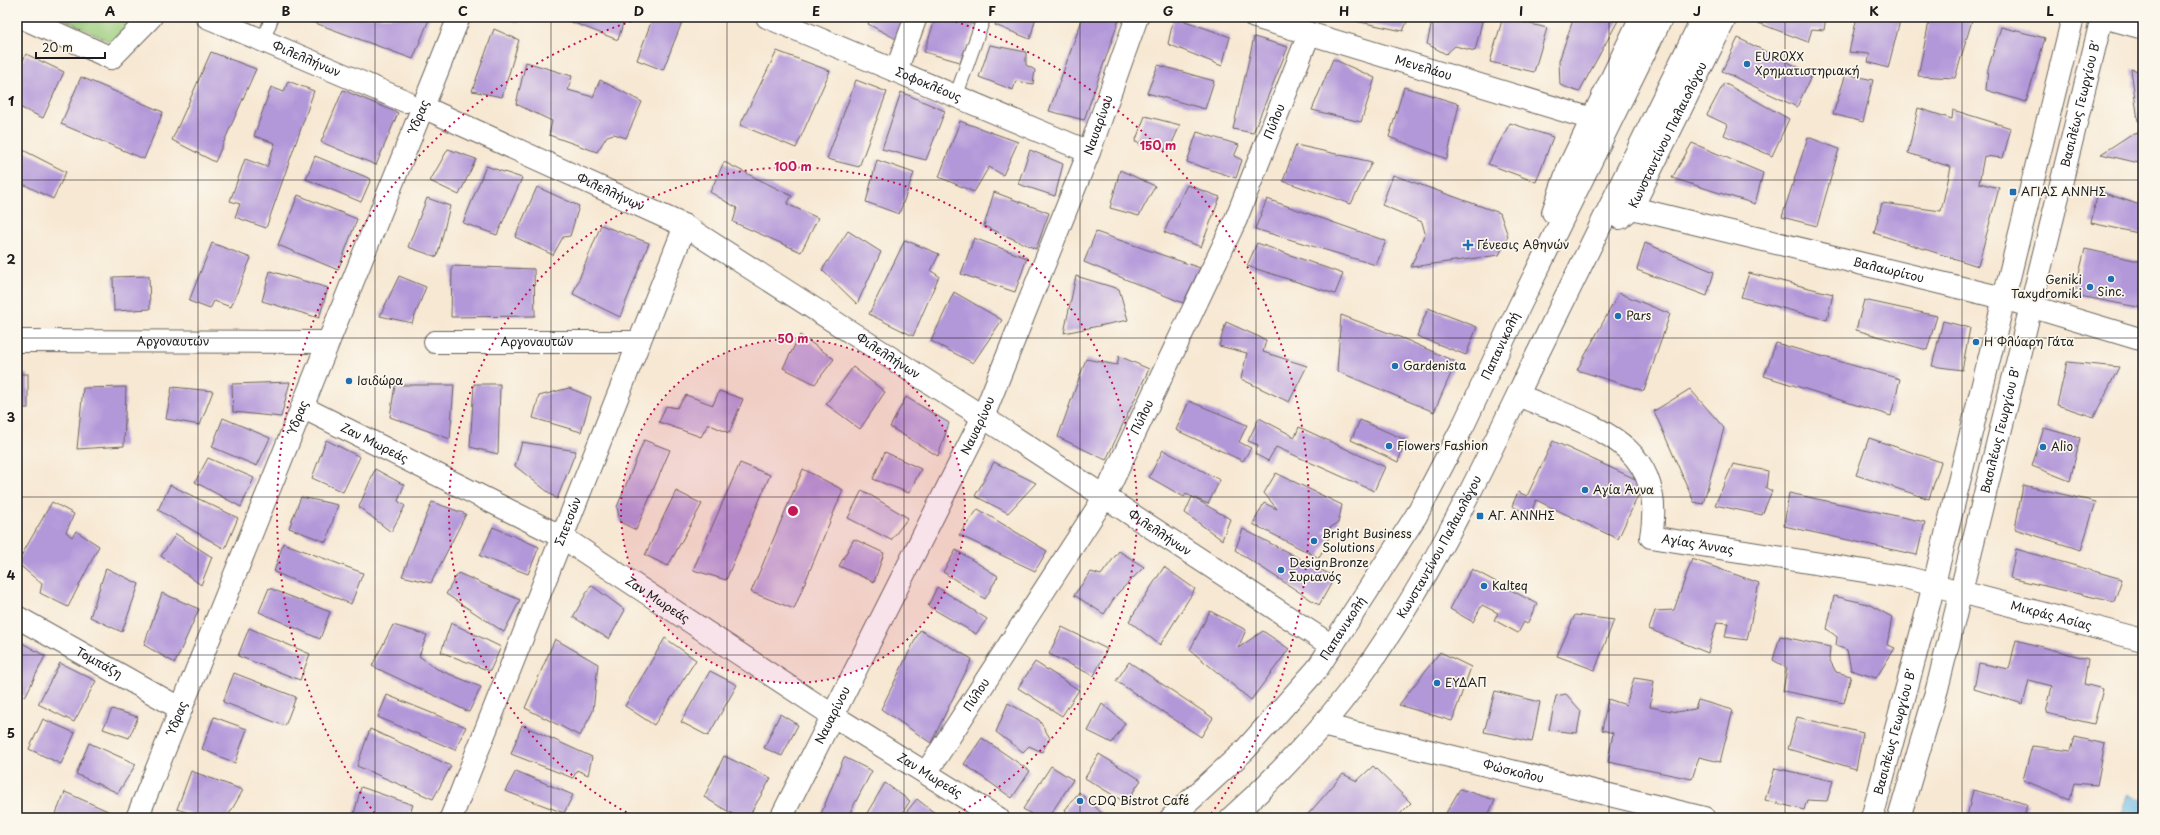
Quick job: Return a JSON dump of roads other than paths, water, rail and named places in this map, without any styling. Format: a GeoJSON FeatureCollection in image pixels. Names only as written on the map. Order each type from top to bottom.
{"type":"FeatureCollection","features":[{"type":"Feature","properties":{"kind":"street"},"geometry":{"type":"LineString","coordinates":[[21,17],[111,58],[151,17]]}},
{"type":"Feature","properties":{"kind":"street","name":"Φιλελλήνων"},"geometry":{"type":"LineString","coordinates":[[207,17],[414,104],[685,226],[983,417],[1104,498],[1332,646]]}},
{"type":"Feature","properties":{"kind":"street","name":"Ύδρας"},"geometry":{"type":"LineString","coordinates":[[137,818],[328,342],[414,104],[458,17]]}},
{"type":"Feature","properties":{"kind":"street","name":"Σοφοκλέους"},"geometry":{"type":"LineString","coordinates":[[767,17],[1089,152]]}},
{"type":"Feature","properties":{"kind":"street"},"geometry":{"type":"LineString","coordinates":[[896,71],[916,17]]}},
{"type":"Feature","properties":{"kind":"street","name":"Ναυαρίνου"},"geometry":{"type":"LineString","coordinates":[[781,818],[983,417],[1089,152],[1137,17]]}},
{"type":"Feature","properties":{"kind":"street","name":"Μενελάου"},"geometry":{"type":"LineString","coordinates":[[1255,17],[1592,119]]}},
{"type":"Feature","properties":{"kind":"street","name":"Παπανικολή"},"geometry":{"type":"LineString","coordinates":[[1534,276],[1568,169],[1641,17]]}},
{"type":"Feature","properties":{"kind":"street","name":"Παπανικολή"},"geometry":{"type":"LineString","coordinates":[[1171,818],[1245,750],[1303,687],[1332,646],[1416,516],[1464,424],[1534,276],[1662,17]]}},
{"type":"Feature","properties":{"kind":"street","name":"Κωνσταντίνου Παλαιολόγου"},"geometry":{"type":"LineString","coordinates":[[1231,818],[1286,764],[1322,725],[1384,643],[1413,596],[1458,514],[1518,395],[1703,17]]}},
{"type":"Feature","properties":{"kind":"street","name":"Κωνσταντίνου Παλαιολόγου"},"geometry":{"type":"LineString","coordinates":[[1594,240],[1632,208],[1726,17]]}},
{"type":"Feature","properties":{"kind":"street","name":"Βασιλέως Γεωργίου Β'"},"geometry":{"type":"LineString","coordinates":[[1872,818],[1934,584],[2073,17]]}},
{"type":"Feature","properties":{"kind":"street"},"geometry":{"type":"LineString","coordinates":[[2103,17],[2143,28]]}},
{"type":"Feature","properties":{"kind":"street","name":"Βασιλέως Γεωργίου Β'"},"geometry":{"type":"LineString","coordinates":[[1899,818],[1937,689],[2103,17]]}},
{"type":"Feature","properties":{"kind":"street","name":"Πύλου"},"geometry":{"type":"LineString","coordinates":[[926,773],[1104,498],[1236,219],[1309,34]]}},
{"type":"Feature","properties":{"kind":"street","name":"Βαλαωρίτου"},"geometry":{"type":"LineString","coordinates":[[1632,208],[2003,298],[2143,340]]}},
{"type":"Feature","properties":{"kind":"street","name":"Σπετσών"},"geometry":{"type":"LineString","coordinates":[[452,818],[685,226]]}},
{"type":"Feature","properties":{"kind":"street","name":"Αργοναυτών"},"geometry":{"type":"LineString","coordinates":[[17,341],[328,342]]}},
{"type":"Feature","properties":{"kind":"street","name":"Αργοναυτών"},"geometry":{"type":"LineString","coordinates":[[435,342],[639,342]]}},
{"type":"Feature","properties":{"kind":"street","name":"Αγίας Άννας"},"geometry":{"type":"LineString","coordinates":[[1518,395],[1605,433],[1628,448],[1644,468],[1653,494],[1654,520],[1651,537],[1908,578],[1960,591]]}},
{"type":"Feature","properties":{"kind":"street","name":"Ζαν Μωρεάς"},"geometry":{"type":"LineString","coordinates":[[302,407],[562,537],[832,715],[998,818]]}},
{"type":"Feature","properties":{"kind":"street","name":"Μικράς Ασίας"},"geometry":{"type":"LineString","coordinates":[[1960,591],[2143,640]]}},
{"type":"Feature","properties":{"kind":"street","name":"Τομπάζη"},"geometry":{"type":"LineString","coordinates":[[17,617],[181,709]]}},
{"type":"Feature","properties":{"kind":"street","name":"Φώσκολου"},"geometry":{"type":"LineString","coordinates":[[1322,725],[1704,818]]}},
{"type":"Feature","properties":{"kind":"lane"},"geometry":{"type":"LineString","coordinates":[[263,41],[272,17]]}},
{"type":"Feature","properties":{"kind":"lane"},"geometry":{"type":"LineString","coordinates":[[956,96],[984,17]]}},
{"type":"Feature","properties":{"kind":"water"},"geometry":{"type":"Polygon","coordinates":[[[2128,794],[2143,801],[2143,818],[2132,818],[2122,814],[2128,794]]]}},
{"type":"Feature","properties":{"kind":"place","name":"EUROXX Χρηματιστηριακή"},"geometry":{"type":"Point","coordinates":[1747,64]}},
{"type":"Feature","properties":{"kind":"place","name":"ΑΓΙΑΣ ΑΝΝΗΣ"},"geometry":{"type":"Point","coordinates":[2013,192]}},
{"type":"Feature","properties":{"kind":"place","name":"Γένεσις Αθηνών"},"geometry":{"type":"Point","coordinates":[1468,245]}},
{"type":"Feature","properties":{"kind":"place","name":"Sinc."},"geometry":{"type":"Point","coordinates":[2111,279]}},
{"type":"Feature","properties":{"kind":"place","name":"Geniki Taxydromiki"},"geometry":{"type":"Point","coordinates":[2090,287]}},
{"type":"Feature","properties":{"kind":"place","name":"Pars"},"geometry":{"type":"Point","coordinates":[1618,316]}},
{"type":"Feature","properties":{"kind":"place","name":"Η Φλύαρη Γάτα"},"geometry":{"type":"Point","coordinates":[1976,342]}},
{"type":"Feature","properties":{"kind":"place","name":"Gardenista"},"geometry":{"type":"Point","coordinates":[1395,366]}},
{"type":"Feature","properties":{"kind":"place","name":"Ισιδώρα"},"geometry":{"type":"Point","coordinates":[349,381]}},
{"type":"Feature","properties":{"kind":"place","name":"Flowers Fashion"},"geometry":{"type":"Point","coordinates":[1389,446]}},
{"type":"Feature","properties":{"kind":"place","name":"Alio"},"geometry":{"type":"Point","coordinates":[2043,447]}},
{"type":"Feature","properties":{"kind":"place","name":"Αγία Άννα"},"geometry":{"type":"Point","coordinates":[1585,490]}},
{"type":"Feature","properties":{"kind":"place","name":"ΑΓ. ΑΝΝΗΣ"},"geometry":{"type":"Point","coordinates":[1480,516]}},
{"type":"Feature","properties":{"kind":"place","name":"Bright Business Solutions"},"geometry":{"type":"Point","coordinates":[1314,541]}},
{"type":"Feature","properties":{"kind":"place","name":"DesignBronze Συριανός"},"geometry":{"type":"Point","coordinates":[1281,570]}},
{"type":"Feature","properties":{"kind":"place","name":"Kalteq"},"geometry":{"type":"Point","coordinates":[1484,586]}},
{"type":"Feature","properties":{"kind":"place","name":"ΕΥΔΑΠ"},"geometry":{"type":"Point","coordinates":[1437,683]}},
{"type":"Feature","properties":{"kind":"place","name":"CDQ Bistrot Café"},"geometry":{"type":"Point","coordinates":[1080,801]}}]}
